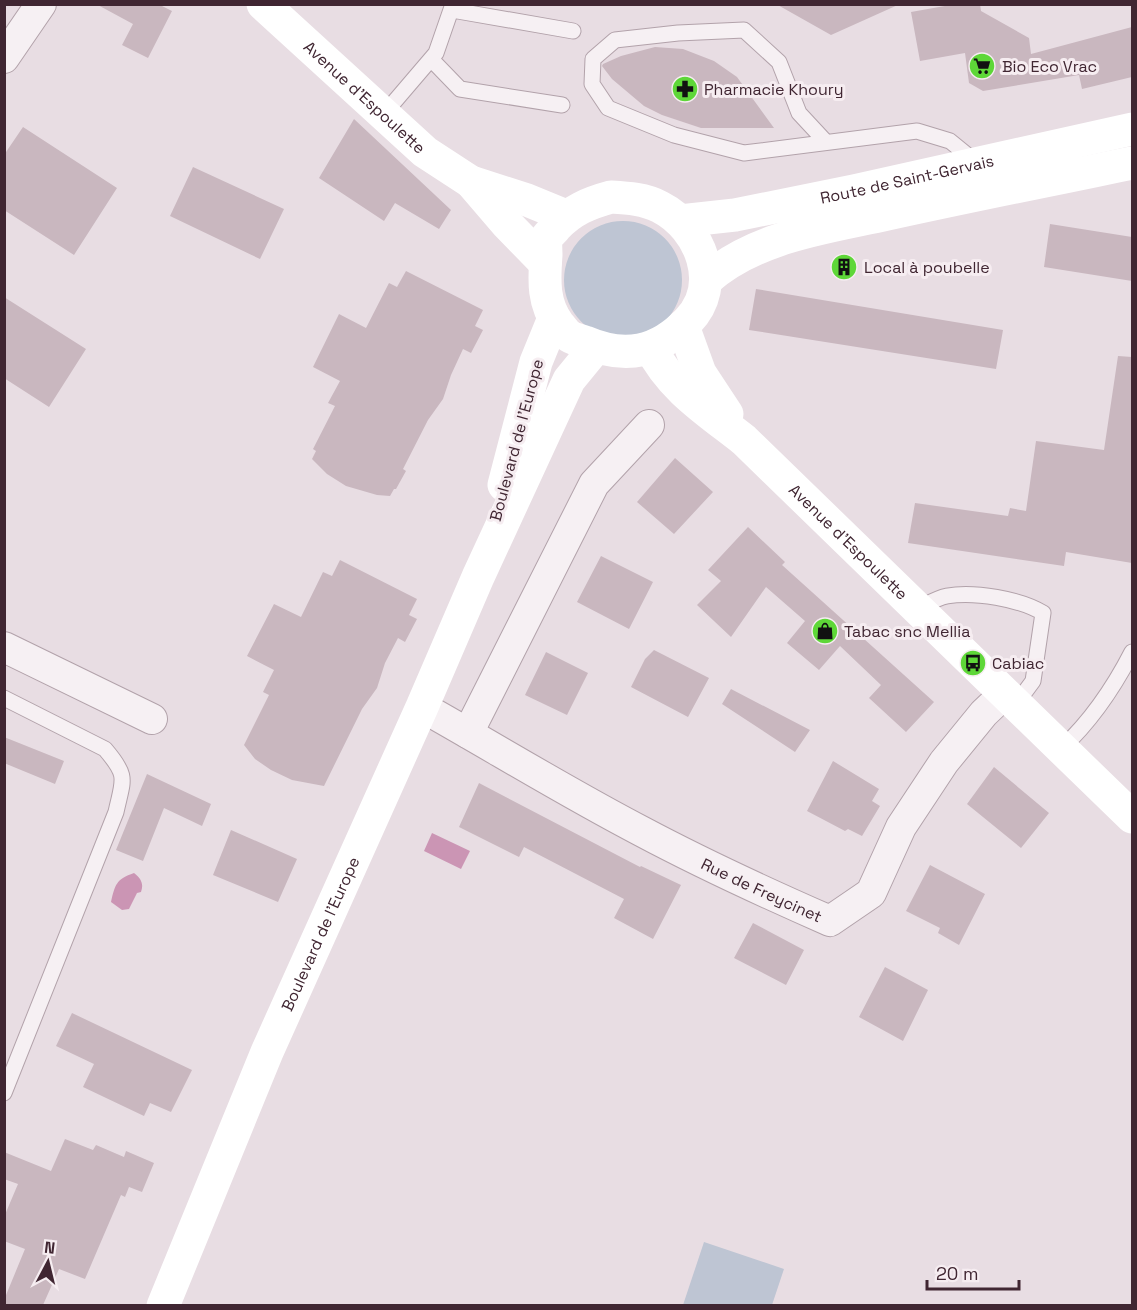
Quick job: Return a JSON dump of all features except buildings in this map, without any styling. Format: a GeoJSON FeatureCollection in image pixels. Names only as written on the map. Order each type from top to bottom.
{"type":"FeatureCollection","features":[{"type":"Feature","properties":{"kind":"main road","name":"Avenue d'Espoulette"},"geometry":{"type":"LineString","coordinates":[[263,4],[425,152],[471,182]]}},
{"type":"Feature","properties":{"kind":"main road","name":"Route de Saint-Gervais"},"geometry":{"type":"LineString","coordinates":[[680,221],[735,215],[979,165],[1132,129]]}},
{"type":"Feature","properties":{"kind":"main road","name":"Route de Saint-Gervais"},"geometry":{"type":"LineString","coordinates":[[706,280],[738,256],[784,237],[953,199],[1132,163]]}},
{"type":"Feature","properties":{"kind":"main road"},"geometry":{"type":"LineString","coordinates":[[471,182],[527,200],[566,216]]}},
{"type":"Feature","properties":{"kind":"main road"},"geometry":{"type":"LineString","coordinates":[[471,182],[545,263]]}},
{"type":"Feature","properties":{"kind":"main road"},"geometry":{"type":"LineString","coordinates":[[611,197],[636,198],[659,206],[680,221],[695,240],[704,263],[706,280],[697,312],[683,326],[651,348],[636,352],[620,352],[596,347],[568,335],[554,318],[546,298],[543,281],[547,237],[566,216],[587,204],[611,197]]}},
{"type":"Feature","properties":{"kind":"main road","name":"Boulevard de l'Europe"},"geometry":{"type":"LineString","coordinates":[[484,565],[536,362],[554,318]]}},
{"type":"Feature","properties":{"kind":"main road","name":"Avenue d'Espoulette"},"geometry":{"type":"LineString","coordinates":[[683,326],[700,373],[744,441]]}},
{"type":"Feature","properties":{"kind":"main road","name":"Boulevard de l'Europe"},"geometry":{"type":"LineString","coordinates":[[163,1305],[267,1052],[484,565],[569,380],[596,347]]}},
{"type":"Feature","properties":{"kind":"main road","name":"Avenue d'Espoulette"},"geometry":{"type":"LineString","coordinates":[[651,348],[659,365],[677,386],[744,441],[1132,817]]}},
{"type":"Feature","properties":{"kind":"street"},"geometry":{"type":"LineString","coordinates":[[4,58],[41,4]]}},
{"type":"Feature","properties":{"kind":"street"},"geometry":{"type":"LineString","coordinates":[[468,733],[594,484],[649,425]]}},
{"type":"Feature","properties":{"kind":"street"},"geometry":{"type":"LineString","coordinates":[[4,647],[152,719]]}},
{"type":"Feature","properties":{"kind":"street","name":"Rue de Freycinet"},"geometry":{"type":"LineString","coordinates":[[422,707],[640,831],[744,883],[830,921],[871,893],[901,827],[944,762],[984,713],[1010,699]]}},
{"type":"Feature","properties":{"kind":"lane"},"geometry":{"type":"LineString","coordinates":[[383,115],[436,53],[453,7],[573,31]]}},
{"type":"Feature","properties":{"kind":"lane"},"geometry":{"type":"LineString","coordinates":[[825,141],[799,113],[779,62],[744,30],[678,33],[615,40],[593,59],[592,84],[608,108],[674,135],[744,153],[917,131],[951,141],[979,165]]}},
{"type":"Feature","properties":{"kind":"lane"},"geometry":{"type":"LineString","coordinates":[[431,59],[460,88],[562,105]]}},
{"type":"Feature","properties":{"kind":"lane"},"geometry":{"type":"LineString","coordinates":[[917,609],[945,596],[969,593],[1030,605],[1042,613],[1033,681],[1010,699]]}},
{"type":"Feature","properties":{"kind":"lane"},"geometry":{"type":"LineString","coordinates":[[1062,748],[1084,727],[1106,699],[1132,652]]}},
{"type":"Feature","properties":{"kind":"lane"},"geometry":{"type":"LineString","coordinates":[[4,698],[105,749],[117,762],[124,778],[116,812],[4,1093]]}},
{"type":"Feature","properties":{"kind":"shaded area"},"geometry":{"type":"Polygon","coordinates":[[[623,221],[646,225],[665,238],[678,257],[682,280],[678,303],[665,322],[646,335],[623,339],[600,335],[581,322],[568,303],[564,280],[568,257],[581,238],[600,225],[623,221]]]}},
{"type":"Feature","properties":{"kind":"shaded area"},"geometry":{"type":"Polygon","coordinates":[[[432,833],[470,851],[461,869],[424,851],[432,833]]]}},
{"type":"Feature","properties":{"kind":"shaded area"},"geometry":{"type":"Polygon","coordinates":[[[134,873],[141,881],[141,892],[137,893],[129,909],[122,910],[111,902],[114,891],[120,880],[134,873]]]}},
{"type":"Feature","properties":{"kind":"shaded area"},"geometry":{"type":"Polygon","coordinates":[[[704,1242],[784,1269],[772,1305],[683,1305],[704,1242]]]}},
{"type":"Feature","properties":{"kind":"place","name":"Bio Eco Vrac"},"geometry":{"type":"Point","coordinates":[982,66]}},
{"type":"Feature","properties":{"kind":"place","name":"Pharmacie Khoury"},"geometry":{"type":"Point","coordinates":[685,89]}},
{"type":"Feature","properties":{"kind":"place","name":"Local à poubelle"},"geometry":{"type":"Point","coordinates":[844,267]}},
{"type":"Feature","properties":{"kind":"place","name":"Tabac snc Mellia"},"geometry":{"type":"Point","coordinates":[825,631]}},
{"type":"Feature","properties":{"kind":"place","name":"Cabiac"},"geometry":{"type":"Point","coordinates":[973,663]}}]}
